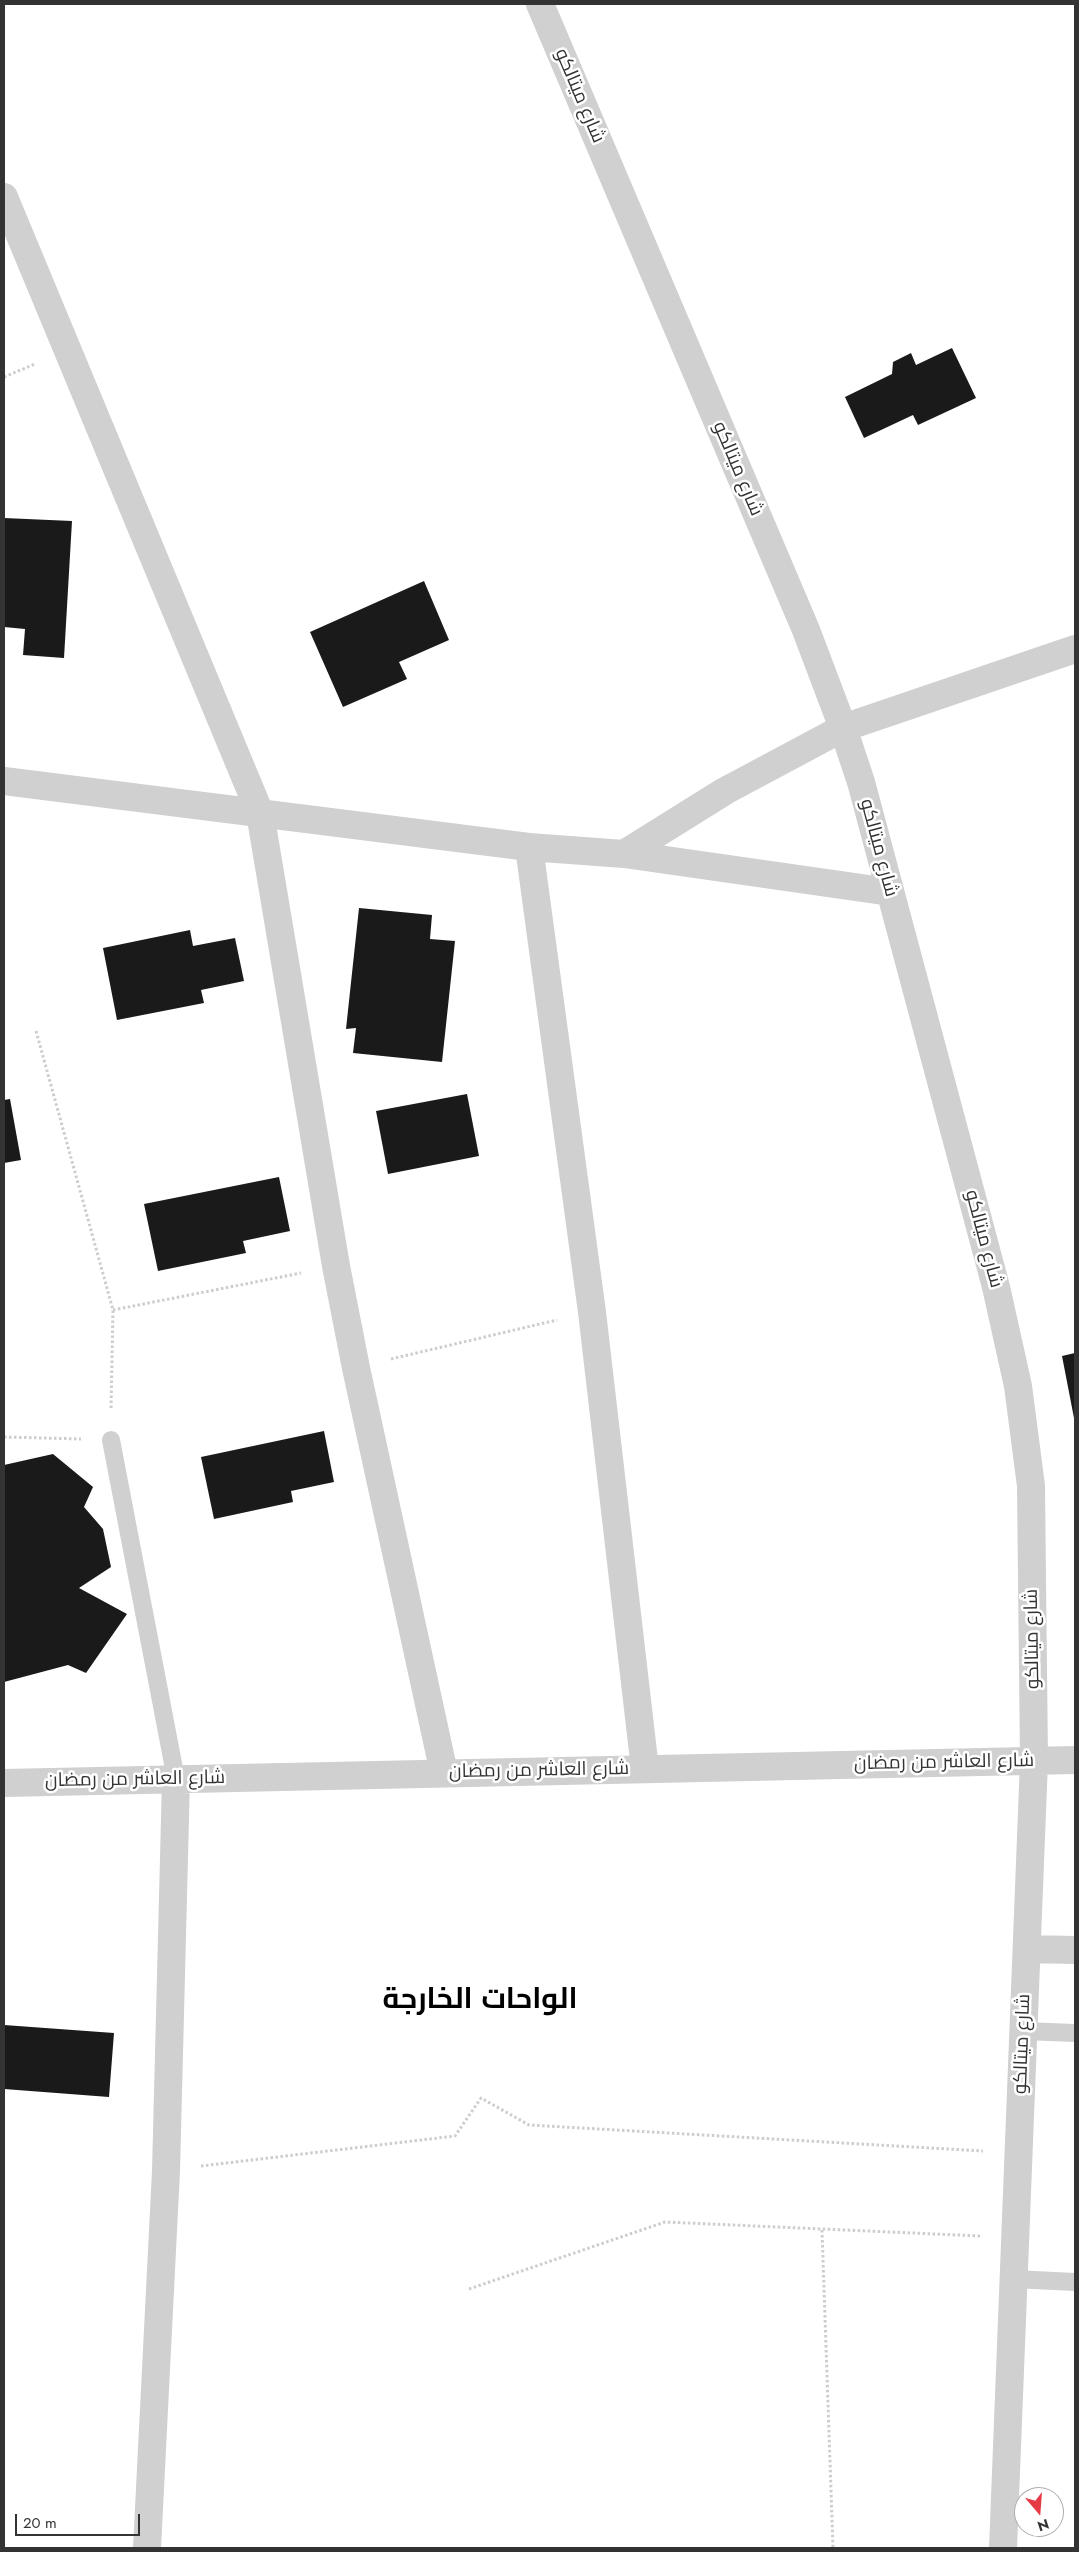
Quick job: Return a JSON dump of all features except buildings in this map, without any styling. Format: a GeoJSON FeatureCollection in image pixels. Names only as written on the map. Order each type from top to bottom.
{"type":"FeatureCollection","features":[{"type":"Feature","properties":{"kind":"street","name":"شارع ميتالكو"},"geometry":{"type":"LineString","coordinates":[[540,4],[802,621],[843,728],[861,782],[996,1287],[1018,1386],[1031,1486],[1034,1761],[1002,2548]]}},
{"type":"Feature","properties":{"kind":"street"},"geometry":{"type":"LineString","coordinates":[[4,197],[260,813],[336,1266],[356,1368],[444,1773]]}},
{"type":"Feature","properties":{"kind":"street"},"geometry":{"type":"LineString","coordinates":[[624,854],[724,791],[843,728],[1075,649]]}},
{"type":"Feature","properties":{"kind":"street"},"geometry":{"type":"LineString","coordinates":[[4,781],[529,847],[624,854],[890,892]]}},
{"type":"Feature","properties":{"kind":"street"},"geometry":{"type":"LineString","coordinates":[[529,847],[592,1312],[646,1769]]}},
{"type":"Feature","properties":{"kind":"street","name":"شارع العاشر من رمضان"},"geometry":{"type":"LineString","coordinates":[[4,1783],[1075,1760]]}},
{"type":"Feature","properties":{"kind":"street"},"geometry":{"type":"LineString","coordinates":[[147,2548],[166,2171],[176,1779]]}},
{"type":"Feature","properties":{"kind":"street"},"geometry":{"type":"LineString","coordinates":[[1027,1950],[1075,1950]]}},
{"type":"Feature","properties":{"kind":"lane"},"geometry":{"type":"LineString","coordinates":[[110,1440],[176,1779]]}},
{"type":"Feature","properties":{"kind":"lane"},"geometry":{"type":"LineString","coordinates":[[1023,2031],[1075,2033]]}},
{"type":"Feature","properties":{"kind":"lane"},"geometry":{"type":"LineString","coordinates":[[1013,2279],[1075,2282]]}},
{"type":"Feature","properties":{"kind":"path"},"geometry":{"type":"LineString","coordinates":[[4,1438],[110,1440],[113,1310],[36,1031]]}},
{"type":"Feature","properties":{"kind":"path"},"geometry":{"type":"LineString","coordinates":[[113,1310],[336,1266]]}},
{"type":"Feature","properties":{"kind":"path"},"geometry":{"type":"LineString","coordinates":[[356,1368],[592,1312]]}},
{"type":"Feature","properties":{"kind":"path"},"geometry":{"type":"LineString","coordinates":[[166,2171],[455,2136],[481,2098],[529,2125],[1019,2153]]}},
{"type":"Feature","properties":{"kind":"path"},"geometry":{"type":"LineString","coordinates":[[469,2289],[665,2222],[1015,2238]]}},
{"type":"Feature","properties":{"kind":"path"},"geometry":{"type":"LineString","coordinates":[[822,2230],[833,2548]]}},
{"type":"Feature","properties":{"kind":"district","name":"الواحات الخارجة"},"geometry":{"type":"Point","coordinates":[480,2001]}}]}
